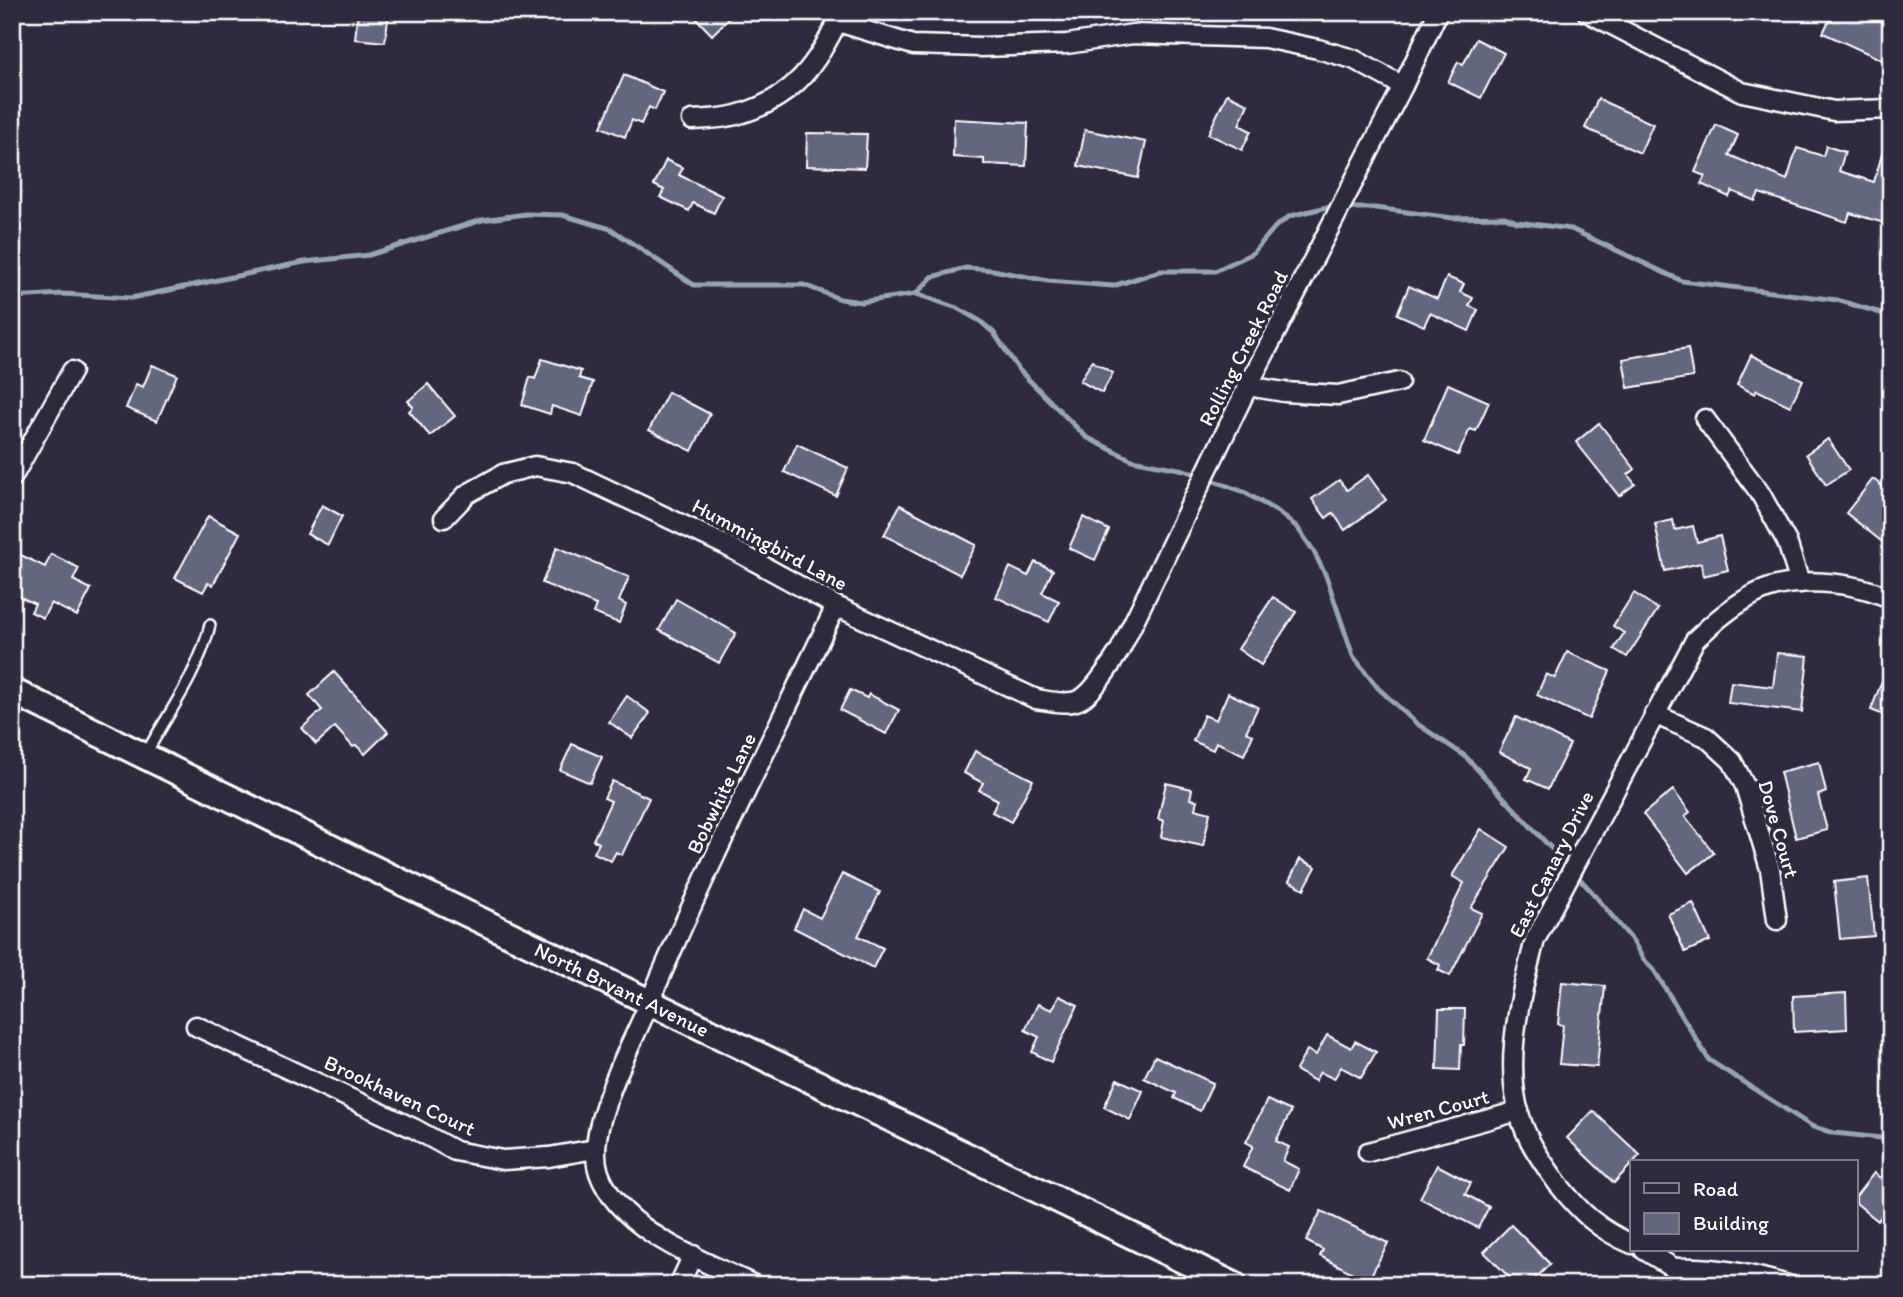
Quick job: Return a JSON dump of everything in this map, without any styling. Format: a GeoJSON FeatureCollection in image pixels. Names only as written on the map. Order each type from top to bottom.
{"type":"FeatureCollection","features":[{"type":"Feature","properties":{"kind":"street","name":"Rolling Creek Road"},"geometry":{"type":"LineString","coordinates":[[1081,699],[1098,682],[1120,650],[1248,386],[1403,86],[1438,12]]}},
{"type":"Feature","properties":{"kind":"street"},"geometry":{"type":"LineString","coordinates":[[1587,12],[1742,92],[1834,111],[1891,109]]}},
{"type":"Feature","properties":{"kind":"street"},"geometry":{"type":"LineString","coordinates":[[692,120],[733,116],[770,104],[804,78],[840,17],[913,45],[982,47],[1067,44],[1133,34],[1265,37],[1318,48],[1353,59],[1403,86]]}},
{"type":"Feature","properties":{"kind":"street"},"geometry":{"type":"LineString","coordinates":[[12,478],[72,371]]}},
{"type":"Feature","properties":{"kind":"street"},"geometry":{"type":"LineString","coordinates":[[1248,386],[1284,392],[1338,395],[1399,382]]}},
{"type":"Feature","properties":{"kind":"street"},"geometry":{"type":"LineString","coordinates":[[1704,419],[1760,493],[1787,542],[1800,583]]}},
{"type":"Feature","properties":{"kind":"street","name":"Hummingbird Lane"},"geometry":{"type":"LineString","coordinates":[[444,518],[467,494],[503,474],[535,466],[573,473],[725,545],[836,606],[1036,699],[1060,703],[1081,699]]}},
{"type":"Feature","properties":{"kind":"street","name":"East Canary Drive"},"geometry":{"type":"LineString","coordinates":[[1630,1243],[1611,1235],[1578,1210],[1529,1139],[1519,1111],[1513,1075],[1516,1031],[1522,990],[1535,940],[1695,640],[1725,612],[1758,593],[1800,583],[1838,582],[1891,599]]}},
{"type":"Feature","properties":{"kind":"street","name":"Bobwhite Lane"},"geometry":{"type":"LineString","coordinates":[[596,1149],[602,1117],[672,949],[836,606]]}},
{"type":"Feature","properties":{"kind":"street","name":"North Bryant Avenue"},"geometry":{"type":"LineString","coordinates":[[12,691],[1234,1285]]}},
{"type":"Feature","properties":{"kind":"street","name":"Dove Court"},"geometry":{"type":"LineString","coordinates":[[1654,714],[1706,737],[1732,761],[1745,786],[1770,869],[1777,920]]}},
{"type":"Feature","properties":{"kind":"street","name":"Brookhaven Court"},"geometry":{"type":"LineString","coordinates":[[196,1026],[455,1150],[503,1160],[549,1157],[596,1149]]}},
{"type":"Feature","properties":{"kind":"street","name":"Wren Court"},"geometry":{"type":"LineString","coordinates":[[1368,1152],[1519,1111]]}},
{"type":"Feature","properties":{"kind":"street"},"geometry":{"type":"LineString","coordinates":[[596,1149],[598,1172],[613,1200],[640,1225],[754,1285]]}},
{"type":"Feature","properties":{"kind":"street"},"geometry":{"type":"LineString","coordinates":[[1646,1252],[1672,1277],[1696,1267],[1744,1272],[1788,1285]]}},
{"type":"Feature","properties":{"kind":"street"},"geometry":{"type":"LineString","coordinates":[[679,1285],[693,1255]]}},
{"type":"Feature","properties":{"kind":"lane"},"geometry":{"type":"LineString","coordinates":[[145,757],[193,670],[210,625]]}},
{"type":"Feature","properties":{"kind":"building"},"geometry":{"type":"Polygon","coordinates":[[[358,12],[389,12],[385,42],[355,39],[358,12]]]}},
{"type":"Feature","properties":{"kind":"building"},"geometry":{"type":"Polygon","coordinates":[[[690,12],[735,12],[712,35],[690,12]]]}},
{"type":"Feature","properties":{"kind":"building"},"geometry":{"type":"Polygon","coordinates":[[[1833,12],[1862,12],[1891,25],[1891,64],[1823,33],[1833,12]]]}},
{"type":"Feature","properties":{"kind":"building"},"geometry":{"type":"Polygon","coordinates":[[[1476,39],[1504,53],[1481,98],[1448,82],[1458,62],[1463,65],[1476,39]]]}},
{"type":"Feature","properties":{"kind":"building"},"geometry":{"type":"Polygon","coordinates":[[[624,75],[663,92],[655,110],[649,107],[641,124],[632,120],[625,137],[601,127],[624,75]]]}},
{"type":"Feature","properties":{"kind":"building"},"geometry":{"type":"Polygon","coordinates":[[[1227,94],[1248,104],[1239,125],[1251,131],[1242,150],[1208,134],[1227,94]]]}},
{"type":"Feature","properties":{"kind":"building"},"geometry":{"type":"Polygon","coordinates":[[[1598,99],[1653,124],[1640,153],[1585,128],[1598,99]]]}},
{"type":"Feature","properties":{"kind":"building"},"geometry":{"type":"Polygon","coordinates":[[[954,119],[1028,123],[1026,166],[984,164],[984,159],[953,157],[954,119]]]}},
{"type":"Feature","properties":{"kind":"building"},"geometry":{"type":"Polygon","coordinates":[[[1716,125],[1738,135],[1729,155],[1787,180],[1797,148],[1823,156],[1826,146],[1845,152],[1839,171],[1874,182],[1887,137],[1891,137],[1891,225],[1850,213],[1847,222],[1759,193],[1755,201],[1732,191],[1729,197],[1701,184],[1705,176],[1695,172],[1716,125]]]}},
{"type":"Feature","properties":{"kind":"building"},"geometry":{"type":"Polygon","coordinates":[[[1085,130],[1146,142],[1138,178],[1078,166],[1085,130]]]}},
{"type":"Feature","properties":{"kind":"building"},"geometry":{"type":"Polygon","coordinates":[[[807,133],[867,134],[865,168],[806,166],[807,133]]]}},
{"type":"Feature","properties":{"kind":"building"},"geometry":{"type":"Polygon","coordinates":[[[666,160],[683,168],[679,175],[722,196],[714,213],[693,203],[689,211],[660,197],[664,190],[654,185],[666,160]]]}},
{"type":"Feature","properties":{"kind":"building"},"geometry":{"type":"Polygon","coordinates":[[[1447,277],[1464,284],[1460,292],[1473,298],[1469,306],[1478,310],[1469,331],[1430,313],[1424,326],[1397,314],[1409,286],[1437,299],[1447,277]]]}},
{"type":"Feature","properties":{"kind":"building"},"geometry":{"type":"Polygon","coordinates":[[[1688,348],[1693,377],[1628,388],[1623,359],[1688,348]]]}},
{"type":"Feature","properties":{"kind":"building"},"geometry":{"type":"Polygon","coordinates":[[[1751,355],[1803,380],[1790,406],[1757,390],[1755,394],[1737,385],[1751,355]]]}},
{"type":"Feature","properties":{"kind":"building"},"geometry":{"type":"Polygon","coordinates":[[[542,359],[581,371],[579,378],[593,382],[582,416],[552,406],[550,414],[522,405],[530,377],[535,379],[542,359]]]}},
{"type":"Feature","properties":{"kind":"building"},"geometry":{"type":"Polygon","coordinates":[[[1092,361],[1113,373],[1102,393],[1080,381],[1092,361]]]}},
{"type":"Feature","properties":{"kind":"building"},"geometry":{"type":"Polygon","coordinates":[[[152,365],[177,375],[157,421],[126,408],[136,384],[143,387],[152,365]]]}},
{"type":"Feature","properties":{"kind":"building"},"geometry":{"type":"Polygon","coordinates":[[[428,384],[455,416],[430,436],[409,411],[413,407],[408,401],[428,384]]]}},
{"type":"Feature","properties":{"kind":"building"},"geometry":{"type":"Polygon","coordinates":[[[1448,384],[1489,402],[1476,431],[1470,429],[1458,455],[1424,440],[1448,384]]]}},
{"type":"Feature","properties":{"kind":"building"},"geometry":{"type":"Polygon","coordinates":[[[668,392],[710,414],[692,451],[649,430],[668,392]]]}},
{"type":"Feature","properties":{"kind":"building"},"geometry":{"type":"Polygon","coordinates":[[[1599,423],[1635,469],[1628,475],[1635,484],[1619,496],[1576,442],[1599,423]]]}},
{"type":"Feature","properties":{"kind":"building"},"geometry":{"type":"Polygon","coordinates":[[[1828,439],[1849,470],[1826,485],[1806,454],[1828,439]]]}},
{"type":"Feature","properties":{"kind":"building"},"geometry":{"type":"Polygon","coordinates":[[[797,444],[848,468],[836,496],[784,472],[797,444]]]}},
{"type":"Feature","properties":{"kind":"building"},"geometry":{"type":"Polygon","coordinates":[[[1368,475],[1386,500],[1345,530],[1333,513],[1326,518],[1312,499],[1339,480],[1347,490],[1368,475]]]}},
{"type":"Feature","properties":{"kind":"building"},"geometry":{"type":"Polygon","coordinates":[[[1873,479],[1891,493],[1891,549],[1846,513],[1873,479]]]}},
{"type":"Feature","properties":{"kind":"building"},"geometry":{"type":"Polygon","coordinates":[[[322,505],[342,516],[328,545],[307,534],[322,505]]]}},
{"type":"Feature","properties":{"kind":"building"},"geometry":{"type":"Polygon","coordinates":[[[900,505],[976,545],[960,575],[884,535],[900,505]]]}},
{"type":"Feature","properties":{"kind":"building"},"geometry":{"type":"Polygon","coordinates":[[[208,516],[240,533],[213,585],[208,583],[203,592],[175,578],[208,516]]]}},
{"type":"Feature","properties":{"kind":"building"},"geometry":{"type":"Polygon","coordinates":[[[1083,517],[1109,530],[1095,560],[1069,548],[1083,517]]]}},
{"type":"Feature","properties":{"kind":"building"},"geometry":{"type":"Polygon","coordinates":[[[1673,520],[1675,530],[1693,526],[1697,542],[1720,536],[1728,570],[1703,576],[1701,563],[1665,571],[1655,524],[1673,520]]]}},
{"type":"Feature","properties":{"kind":"building"},"geometry":{"type":"Polygon","coordinates":[[[557,547],[629,577],[619,601],[626,605],[619,623],[593,613],[596,605],[542,583],[557,547]]]}},
{"type":"Feature","properties":{"kind":"building"},"geometry":{"type":"Polygon","coordinates":[[[51,554],[79,568],[73,580],[91,589],[77,616],[51,603],[43,618],[31,612],[35,604],[12,593],[12,573],[21,555],[45,567],[51,554]]]}},
{"type":"Feature","properties":{"kind":"building"},"geometry":{"type":"Polygon","coordinates":[[[1035,562],[1053,570],[1042,593],[1059,601],[1049,622],[996,597],[1010,567],[1028,576],[1035,562]]]}},
{"type":"Feature","properties":{"kind":"building"},"geometry":{"type":"Polygon","coordinates":[[[1634,593],[1658,609],[1627,657],[1614,649],[1624,633],[1613,626],[1634,593]]]}},
{"type":"Feature","properties":{"kind":"building"},"geometry":{"type":"Polygon","coordinates":[[[1273,597],[1296,612],[1261,665],[1238,649],[1273,597]]]}},
{"type":"Feature","properties":{"kind":"building"},"geometry":{"type":"Polygon","coordinates":[[[676,599],[736,633],[719,663],[659,630],[676,599]]]}},
{"type":"Feature","properties":{"kind":"building"},"geometry":{"type":"Polygon","coordinates":[[[1567,652],[1610,671],[1589,719],[1537,695],[1546,674],[1555,678],[1567,652]]]}},
{"type":"Feature","properties":{"kind":"building"},"geometry":{"type":"Polygon","coordinates":[[[1777,653],[1808,656],[1802,712],[1728,703],[1731,682],[1773,687],[1777,653]]]}},
{"type":"Feature","properties":{"kind":"building"},"geometry":{"type":"Polygon","coordinates":[[[1891,662],[1891,718],[1871,710],[1891,662]]]}},
{"type":"Feature","properties":{"kind":"building"},"geometry":{"type":"Polygon","coordinates":[[[334,672],[388,732],[365,754],[356,745],[353,747],[335,727],[316,744],[302,728],[322,710],[309,695],[334,672]]]}},
{"type":"Feature","properties":{"kind":"building"},"geometry":{"type":"Polygon","coordinates":[[[850,690],[867,698],[869,694],[899,710],[886,734],[840,710],[850,690]]]}},
{"type":"Feature","properties":{"kind":"building"},"geometry":{"type":"Polygon","coordinates":[[[1228,693],[1258,707],[1246,732],[1253,735],[1244,755],[1216,742],[1213,750],[1193,741],[1204,715],[1216,720],[1228,693]]]}},
{"type":"Feature","properties":{"kind":"building"},"geometry":{"type":"Polygon","coordinates":[[[627,696],[650,713],[632,738],[609,722],[627,696]]]}},
{"type":"Feature","properties":{"kind":"building"},"geometry":{"type":"Polygon","coordinates":[[[1516,717],[1570,744],[1548,789],[1526,779],[1531,768],[1499,752],[1516,717]]]}},
{"type":"Feature","properties":{"kind":"building"},"geometry":{"type":"Polygon","coordinates":[[[572,744],[602,757],[590,783],[560,770],[572,744]]]}},
{"type":"Feature","properties":{"kind":"building"},"geometry":{"type":"Polygon","coordinates":[[[975,751],[1033,780],[1011,822],[992,812],[998,800],[979,790],[983,783],[964,773],[975,751]]]}},
{"type":"Feature","properties":{"kind":"building"},"geometry":{"type":"Polygon","coordinates":[[[1819,762],[1826,792],[1818,795],[1827,830],[1796,838],[1780,772],[1819,762]]]}},
{"type":"Feature","properties":{"kind":"building"},"geometry":{"type":"Polygon","coordinates":[[[612,781],[649,798],[622,855],[616,852],[611,861],[594,853],[599,843],[593,840],[611,801],[604,798],[612,781]]]}},
{"type":"Feature","properties":{"kind":"building"},"geometry":{"type":"Polygon","coordinates":[[[1166,783],[1192,789],[1190,799],[1197,800],[1195,809],[1210,813],[1203,846],[1161,837],[1164,821],[1158,819],[1166,783]]]}},
{"type":"Feature","properties":{"kind":"building"},"geometry":{"type":"Polygon","coordinates":[[[1673,790],[1690,812],[1685,816],[1714,853],[1688,873],[1643,814],[1673,790]]]}},
{"type":"Feature","properties":{"kind":"building"},"geometry":{"type":"Polygon","coordinates":[[[1481,829],[1509,847],[1471,908],[1482,913],[1450,976],[1438,970],[1440,965],[1427,958],[1464,883],[1452,876],[1481,829]]]}},
{"type":"Feature","properties":{"kind":"building"},"geometry":{"type":"Polygon","coordinates":[[[1300,859],[1316,867],[1304,889],[1289,881],[1300,859]]]}},
{"type":"Feature","properties":{"kind":"building"},"geometry":{"type":"Polygon","coordinates":[[[842,874],[880,892],[858,936],[883,948],[873,968],[794,928],[803,909],[820,918],[842,874]]]}},
{"type":"Feature","properties":{"kind":"building"},"geometry":{"type":"Polygon","coordinates":[[[1868,878],[1874,936],[1840,939],[1834,882],[1868,878]]]}},
{"type":"Feature","properties":{"kind":"building"},"geometry":{"type":"Polygon","coordinates":[[[1693,903],[1710,941],[1685,952],[1668,914],[1693,903]]]}},
{"type":"Feature","properties":{"kind":"building"},"geometry":{"type":"Polygon","coordinates":[[[1562,982],[1605,986],[1597,1067],[1559,1064],[1563,1025],[1558,1024],[1562,982]]]}},
{"type":"Feature","properties":{"kind":"building"},"geometry":{"type":"Polygon","coordinates":[[[1846,993],[1847,1029],[1794,1032],[1793,996],[1846,993]]]}},
{"type":"Feature","properties":{"kind":"building"},"geometry":{"type":"Polygon","coordinates":[[[1059,996],[1078,1005],[1051,1062],[1032,1052],[1039,1037],[1025,1030],[1038,1004],[1052,1010],[1059,996]]]}},
{"type":"Feature","properties":{"kind":"building"},"geometry":{"type":"Polygon","coordinates":[[[1439,1009],[1465,1009],[1460,1070],[1437,1069],[1439,1009]]]}},
{"type":"Feature","properties":{"kind":"building"},"geometry":{"type":"Polygon","coordinates":[[[1327,1035],[1351,1048],[1355,1041],[1376,1052],[1361,1078],[1341,1067],[1334,1079],[1320,1072],[1315,1081],[1296,1070],[1307,1050],[1316,1055],[1327,1035]]]}},
{"type":"Feature","properties":{"kind":"building"},"geometry":{"type":"Polygon","coordinates":[[[1155,1056],[1213,1083],[1200,1111],[1174,1098],[1176,1093],[1144,1078],[1155,1056]]]}},
{"type":"Feature","properties":{"kind":"building"},"geometry":{"type":"Polygon","coordinates":[[[1117,1079],[1143,1091],[1130,1120],[1104,1107],[1117,1079]]]}},
{"type":"Feature","properties":{"kind":"building"},"geometry":{"type":"Polygon","coordinates":[[[1267,1100],[1291,1111],[1276,1141],[1289,1147],[1283,1161],[1299,1169],[1290,1190],[1243,1167],[1253,1146],[1246,1142],[1267,1100]]]}},
{"type":"Feature","properties":{"kind":"building"},"geometry":{"type":"Polygon","coordinates":[[[1593,1111],[1640,1155],[1635,1160],[1630,1160],[1630,1166],[1614,1183],[1567,1138],[1593,1111]]]}},
{"type":"Feature","properties":{"kind":"building"},"geometry":{"type":"Polygon","coordinates":[[[1437,1165],[1471,1183],[1465,1194],[1489,1207],[1478,1228],[1420,1198],[1437,1165]]]}},
{"type":"Feature","properties":{"kind":"building"},"geometry":{"type":"Polygon","coordinates":[[[1874,1173],[1891,1186],[1891,1224],[1881,1216],[1878,1221],[1857,1204],[1857,1195],[1874,1173]]]}},
{"type":"Feature","properties":{"kind":"building"},"geometry":{"type":"Polygon","coordinates":[[[1321,1211],[1388,1243],[1368,1281],[1320,1256],[1323,1250],[1306,1241],[1321,1211]]]}},
{"type":"Feature","properties":{"kind":"building"},"geometry":{"type":"Polygon","coordinates":[[[1511,1225],[1550,1264],[1529,1285],[1517,1285],[1484,1252],[1511,1225]]]}},
{"type":"Feature","properties":{"kind":"waterway"},"geometry":{"type":"LineString","coordinates":[[916,294],[932,277],[966,268],[993,270],[1048,281],[1113,286],[1160,271],[1215,271],[1253,253],[1275,227],[1290,216],[1335,207]]}},
{"type":"Feature","properties":{"kind":"waterway"},"geometry":{"type":"LineString","coordinates":[[1344,208],[1375,208],[1453,218],[1505,217],[1517,222],[1571,229],[1682,281],[1837,300],[1891,316]]}},
{"type":"Feature","properties":{"kind":"waterway"},"geometry":{"type":"LineString","coordinates":[[12,297],[63,294],[131,298],[304,262],[369,255],[482,220],[526,214],[562,215],[611,229],[694,285],[804,285],[840,299],[861,302],[916,294],[957,308],[980,321],[994,333],[1019,370],[1086,437],[1132,460],[1184,470],[1244,492],[1297,527],[1326,576],[1353,656],[1378,688],[1416,723],[1465,756],[1592,892],[1654,970],[1709,1060],[1813,1127],[1834,1133],[1891,1139]]}}]}
